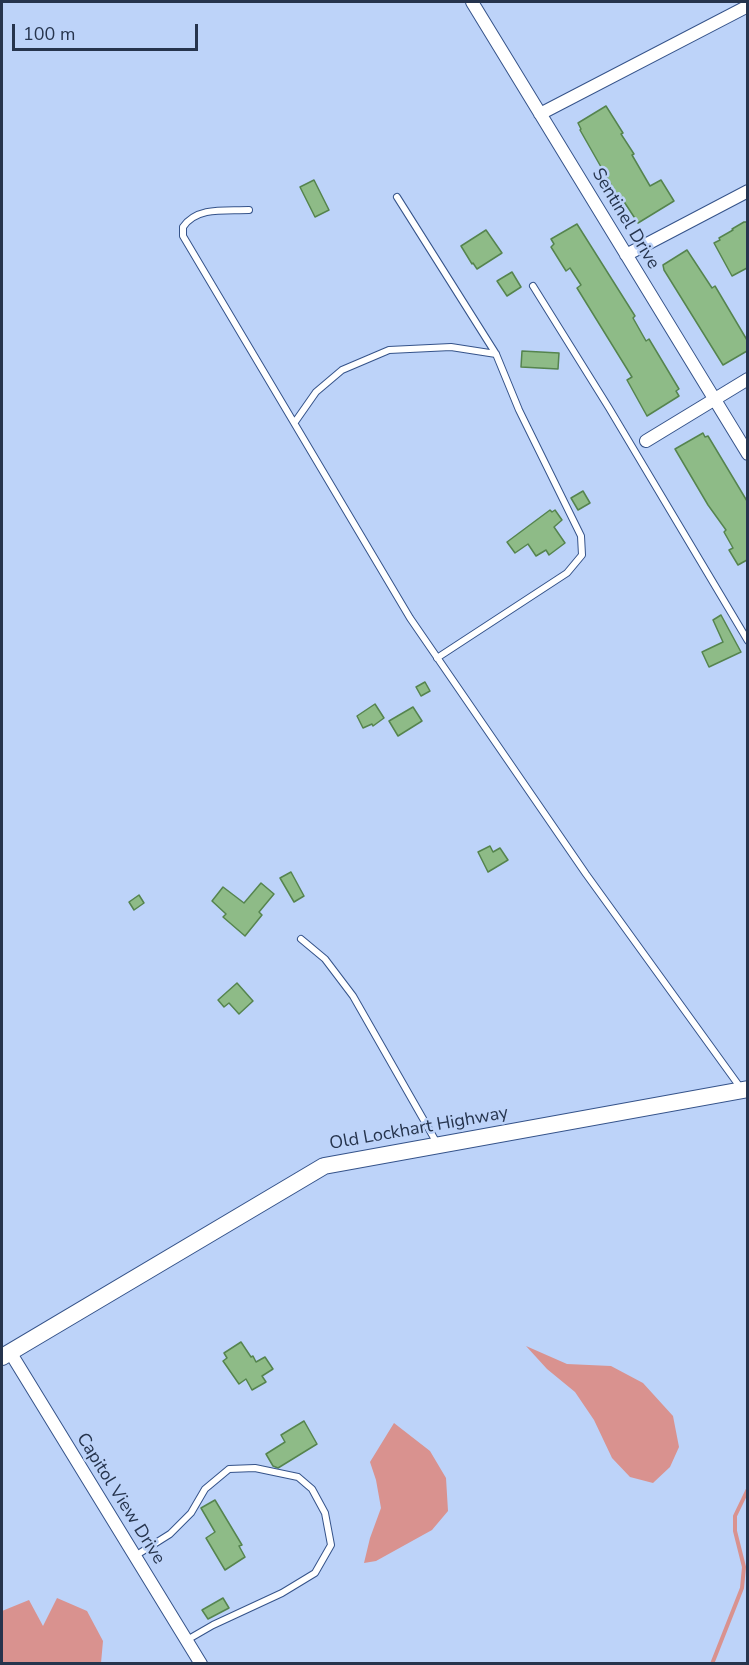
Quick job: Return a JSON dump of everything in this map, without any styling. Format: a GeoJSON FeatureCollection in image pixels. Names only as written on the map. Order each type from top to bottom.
{"type":"FeatureCollection","features":[{"type":"Feature","properties":{"kind":"street","name":"Sentinel Drive"},"geometry":{"type":"LineString","coordinates":[[472,2],[747,454]]}},
{"type":"Feature","properties":{"kind":"street"},"geometry":{"type":"LineString","coordinates":[[540,114],[747,6]]}},
{"type":"Feature","properties":{"kind":"street"},"geometry":{"type":"LineString","coordinates":[[626,255],[747,191]]}},
{"type":"Feature","properties":{"kind":"street"},"geometry":{"type":"LineString","coordinates":[[646,441],[747,379]]}},
{"type":"Feature","properties":{"kind":"street","name":"Old Lockhart Highway"},"geometry":{"type":"LineString","coordinates":[[6,1355],[324,1166],[745,1090]]}},
{"type":"Feature","properties":{"kind":"street","name":"Capitol View Drive"},"geometry":{"type":"LineString","coordinates":[[6,1355],[201,1664]]}},
{"type":"Feature","properties":{"kind":"lane"},"geometry":{"type":"LineString","coordinates":[[397,197],[496,354],[519,410],[581,536],[582,555],[567,573],[437,658]]}},
{"type":"Feature","properties":{"kind":"lane"},"geometry":{"type":"LineString","coordinates":[[249,210],[204,212],[195,215],[183,227],[183,236],[410,618],[580,865],[745,1090]]}},
{"type":"Feature","properties":{"kind":"lane"},"geometry":{"type":"LineString","coordinates":[[533,286],[609,408],[747,641]]}},
{"type":"Feature","properties":{"kind":"lane"},"geometry":{"type":"LineString","coordinates":[[295,422],[316,392],[342,370],[389,350],[451,347],[496,354]]}},
{"type":"Feature","properties":{"kind":"lane"},"geometry":{"type":"LineString","coordinates":[[301,939],[325,959],[353,996],[438,1145]]}},
{"type":"Feature","properties":{"kind":"lane"},"geometry":{"type":"LineString","coordinates":[[135,1557],[171,1534],[191,1513],[205,1489],[229,1468],[255,1468],[297,1478],[312,1489],[325,1513],[330,1545],[315,1573],[282,1593],[213,1625],[187,1640]]}},
{"type":"Feature","properties":{"kind":"shaded area"},"geometry":{"type":"Polygon","coordinates":[[[526,1346],[567,1364],[611,1366],[643,1383],[673,1416],[679,1447],[670,1467],[653,1483],[630,1477],[612,1458],[594,1420],[575,1392],[547,1369],[526,1346]]]}},
{"type":"Feature","properties":{"kind":"shaded area"},"geometry":{"type":"Polygon","coordinates":[[[394,1423],[430,1451],[446,1478],[448,1511],[432,1530],[376,1561],[364,1563],[381,1508],[370,1462],[394,1423]]]}},
{"type":"Feature","properties":{"kind":"shaded area"},"geometry":{"type":"Polygon","coordinates":[[[57,1598],[87,1611],[103,1641],[101,1663],[3,1663],[2,1611],[29,1600],[43,1626],[57,1598]]]}},
{"type":"Feature","properties":{"kind":"building"},"geometry":{"type":"Polygon","coordinates":[[[606,106],[623,133],[621,134],[650,186],[661,180],[674,201],[638,223],[619,194],[617,195],[578,123],[606,106]]]}},
{"type":"Feature","properties":{"kind":"building"},"geometry":{"type":"Polygon","coordinates":[[[314,180],[329,210],[315,217],[300,187],[314,180]]]}},
{"type":"Feature","properties":{"kind":"building"},"geometry":{"type":"Polygon","coordinates":[[[747,222],[747,268],[732,276],[714,243],[747,222]]]}},
{"type":"Feature","properties":{"kind":"building"},"geometry":{"type":"Polygon","coordinates":[[[577,224],[635,316],[633,318],[646,341],[649,339],[679,389],[676,391],[679,396],[647,416],[627,380],[632,377],[577,288],[581,285],[570,268],[566,271],[551,247],[554,244],[551,239],[577,224]]]}},
{"type":"Feature","properties":{"kind":"building"},"geometry":{"type":"Polygon","coordinates":[[[486,230],[502,253],[477,269],[461,246],[486,230]]]}},
{"type":"Feature","properties":{"kind":"building"},"geometry":{"type":"Polygon","coordinates":[[[687,250],[712,288],[715,286],[747,340],[747,351],[723,365],[664,270],[663,265],[687,250]]]}},
{"type":"Feature","properties":{"kind":"building"},"geometry":{"type":"Polygon","coordinates":[[[512,272],[521,287],[507,296],[497,281],[512,272]]]}},
{"type":"Feature","properties":{"kind":"building"},"geometry":{"type":"Polygon","coordinates":[[[522,351],[559,353],[558,369],[521,367],[522,351]]]}},
{"type":"Feature","properties":{"kind":"building"},"geometry":{"type":"Polygon","coordinates":[[[703,433],[705,437],[708,436],[747,501],[747,560],[738,565],[729,550],[733,548],[724,532],[726,530],[708,505],[675,449],[703,433]]]}},
{"type":"Feature","properties":{"kind":"building"},"geometry":{"type":"Polygon","coordinates":[[[583,491],[590,503],[578,510],[571,498],[583,491]]]}},
{"type":"Feature","properties":{"kind":"building"},"geometry":{"type":"Polygon","coordinates":[[[550,510],[552,512],[555,510],[562,520],[554,527],[565,543],[549,555],[546,550],[536,556],[528,544],[515,553],[507,542],[550,510]]]}},
{"type":"Feature","properties":{"kind":"building"},"geometry":{"type":"Polygon","coordinates":[[[721,615],[741,652],[709,667],[702,652],[723,642],[713,620],[721,615]]]}},
{"type":"Feature","properties":{"kind":"building"},"geometry":{"type":"Polygon","coordinates":[[[425,682],[430,691],[421,696],[416,687],[425,682]]]}},
{"type":"Feature","properties":{"kind":"building"},"geometry":{"type":"Polygon","coordinates":[[[375,704],[384,718],[373,726],[372,724],[363,728],[357,716],[375,704]]]}},
{"type":"Feature","properties":{"kind":"building"},"geometry":{"type":"Polygon","coordinates":[[[413,707],[422,721],[398,736],[389,721],[413,707]]]}},
{"type":"Feature","properties":{"kind":"building"},"geometry":{"type":"Polygon","coordinates":[[[490,846],[493,852],[500,848],[508,860],[488,872],[478,852],[490,846]]]}},
{"type":"Feature","properties":{"kind":"building"},"geometry":{"type":"Polygon","coordinates":[[[291,872],[304,896],[294,902],[280,878],[291,872]]]}},
{"type":"Feature","properties":{"kind":"building"},"geometry":{"type":"Polygon","coordinates":[[[261,883],[274,894],[259,912],[262,915],[245,936],[223,917],[226,914],[212,901],[223,887],[244,903],[261,883]]]}},
{"type":"Feature","properties":{"kind":"building"},"geometry":{"type":"Polygon","coordinates":[[[139,895],[144,903],[134,910],[129,902],[139,895]]]}},
{"type":"Feature","properties":{"kind":"building"},"geometry":{"type":"Polygon","coordinates":[[[237,983],[253,1001],[239,1014],[229,1003],[224,1007],[218,1000],[237,983]]]}},
{"type":"Feature","properties":{"kind":"building"},"geometry":{"type":"Polygon","coordinates":[[[241,1342],[256,1362],[265,1357],[273,1369],[262,1376],[266,1382],[252,1390],[246,1379],[239,1384],[223,1361],[227,1358],[224,1353],[241,1342]]]}},
{"type":"Feature","properties":{"kind":"building"},"geometry":{"type":"Polygon","coordinates":[[[304,1421],[317,1444],[278,1468],[273,1466],[266,1454],[285,1442],[281,1435],[304,1421]]]}},
{"type":"Feature","properties":{"kind":"building"},"geometry":{"type":"Polygon","coordinates":[[[215,1500],[242,1545],[239,1546],[245,1557],[225,1570],[206,1538],[215,1532],[201,1508],[215,1500]]]}},
{"type":"Feature","properties":{"kind":"building"},"geometry":{"type":"Polygon","coordinates":[[[223,1598],[229,1608],[208,1619],[202,1610],[223,1598]]]}},
{"type":"Feature","properties":{"kind":"waterway"},"geometry":{"type":"LineString","coordinates":[[712,1664],[742,1588],[744,1567],[735,1531],[735,1516],[748,1489]]}}]}
